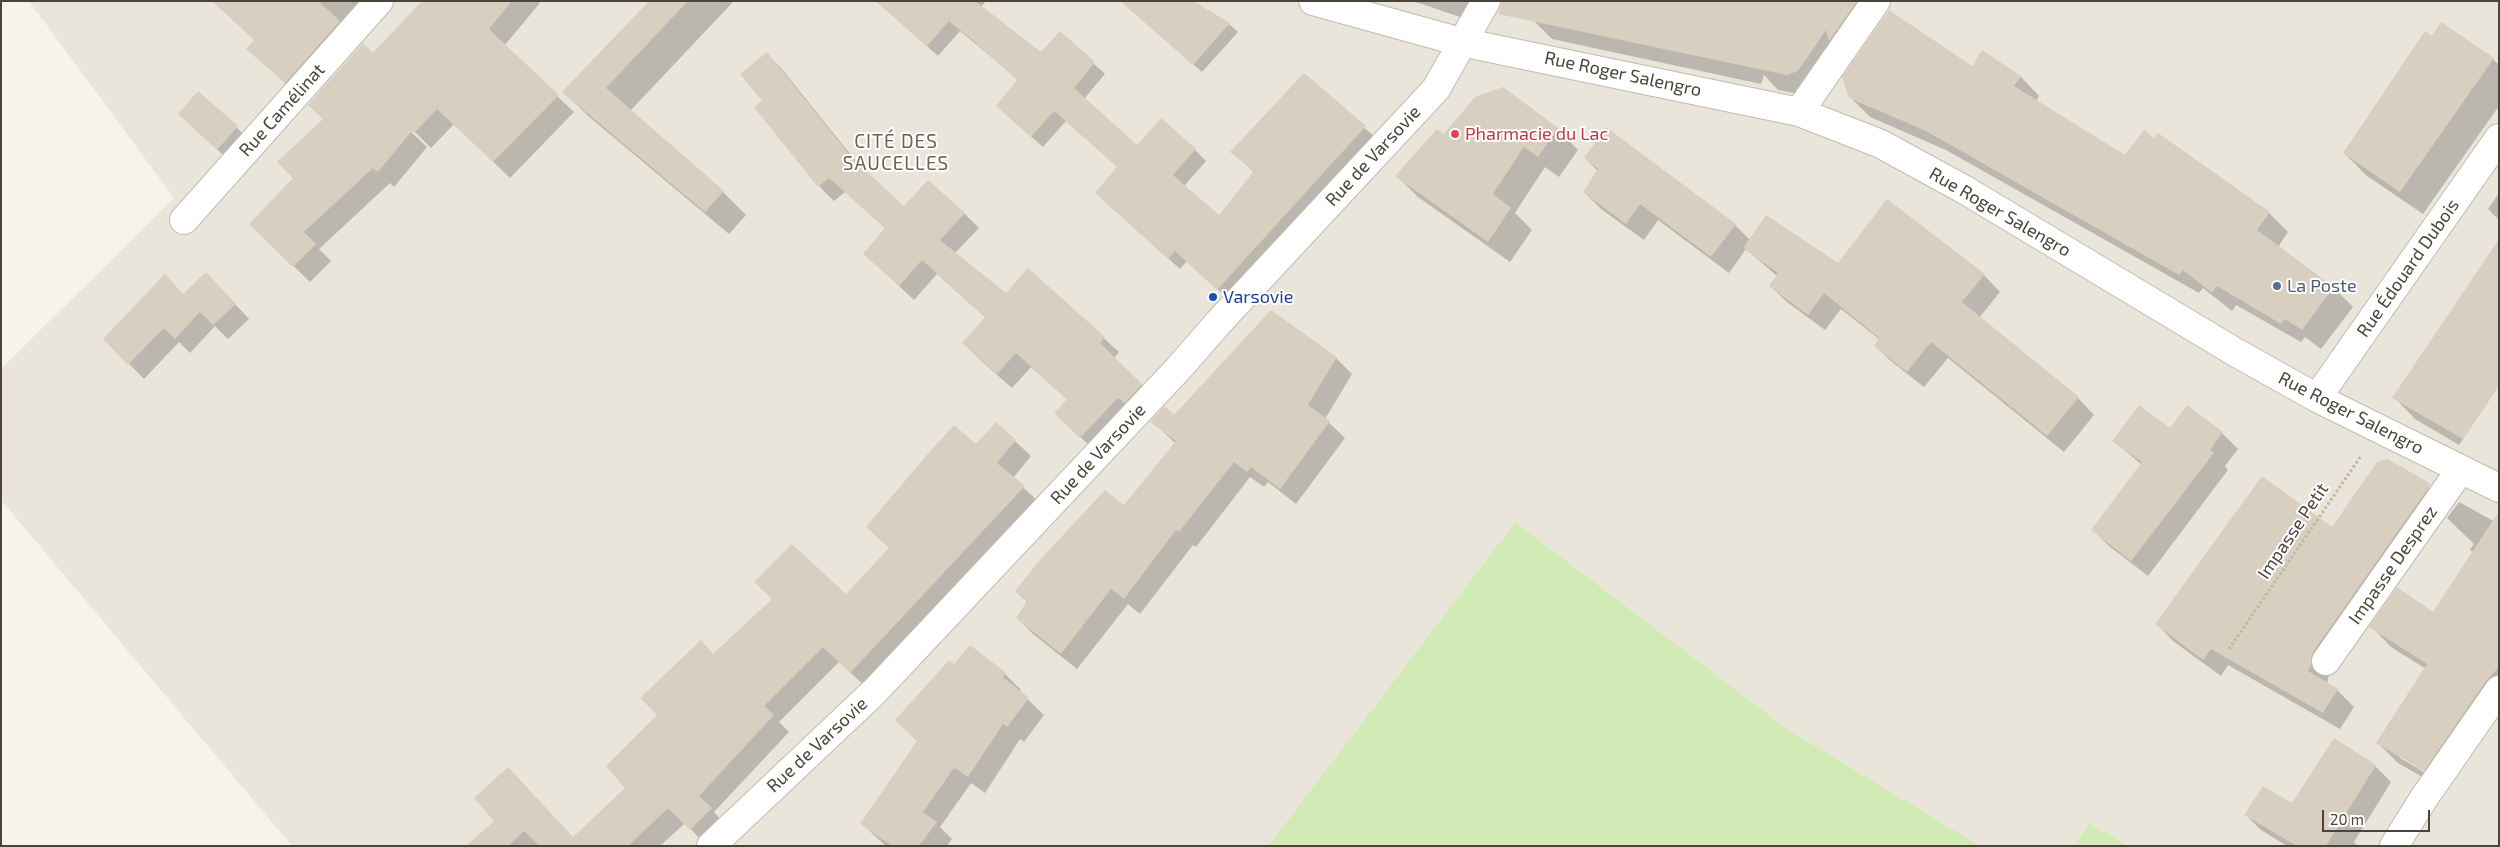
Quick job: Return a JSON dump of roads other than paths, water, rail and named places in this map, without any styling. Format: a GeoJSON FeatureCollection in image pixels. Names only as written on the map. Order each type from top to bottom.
{"type":"FeatureCollection","features":[{"type":"Feature","properties":{"kind":"street","name":"Rue Camélinat"},"geometry":{"type":"LineString","coordinates":[[184,220],[379,1]]}},
{"type":"Feature","properties":{"kind":"street","name":"Rue Roger Salengro"},"geometry":{"type":"LineString","coordinates":[[1312,1],[1462,42],[1799,112],[1881,144],[1915,162],[2317,398],[2499,488]]}},
{"type":"Feature","properties":{"kind":"street","name":"Rue de Varsovie"},"geometry":{"type":"LineString","coordinates":[[710,846],[875,691],[1171,376],[1436,89],[1486,1]]}},
{"type":"Feature","properties":{"kind":"street"},"geometry":{"type":"LineString","coordinates":[[1799,112],[1876,1]]}},
{"type":"Feature","properties":{"kind":"street","name":"Rue Édouard Dubois"},"geometry":{"type":"LineString","coordinates":[[2317,398],[2499,138]]}},
{"type":"Feature","properties":{"kind":"street","name":"Impasse Desprez"},"geometry":{"type":"LineString","coordinates":[[2326,661],[2461,469]]}},
{"type":"Feature","properties":{"kind":"street"},"geometry":{"type":"LineString","coordinates":[[2394,846],[2424,798],[2499,690]]}},
{"type":"Feature","properties":{"kind":"place","name":"Pharmacie du Lac"},"geometry":{"type":"Point","coordinates":[1455,134]}},
{"type":"Feature","properties":{"kind":"place","name":"La Poste"},"geometry":{"type":"Point","coordinates":[2277,286]}},
{"type":"Feature","properties":{"kind":"place","name":"Varsovie"},"geometry":{"type":"Point","coordinates":[1213,297]}},
{"type":"Feature","properties":{"kind":"district","name":"CITÉ DES SAUCELLES"},"geometry":{"type":"Point","coordinates":[896,153]}}]}
